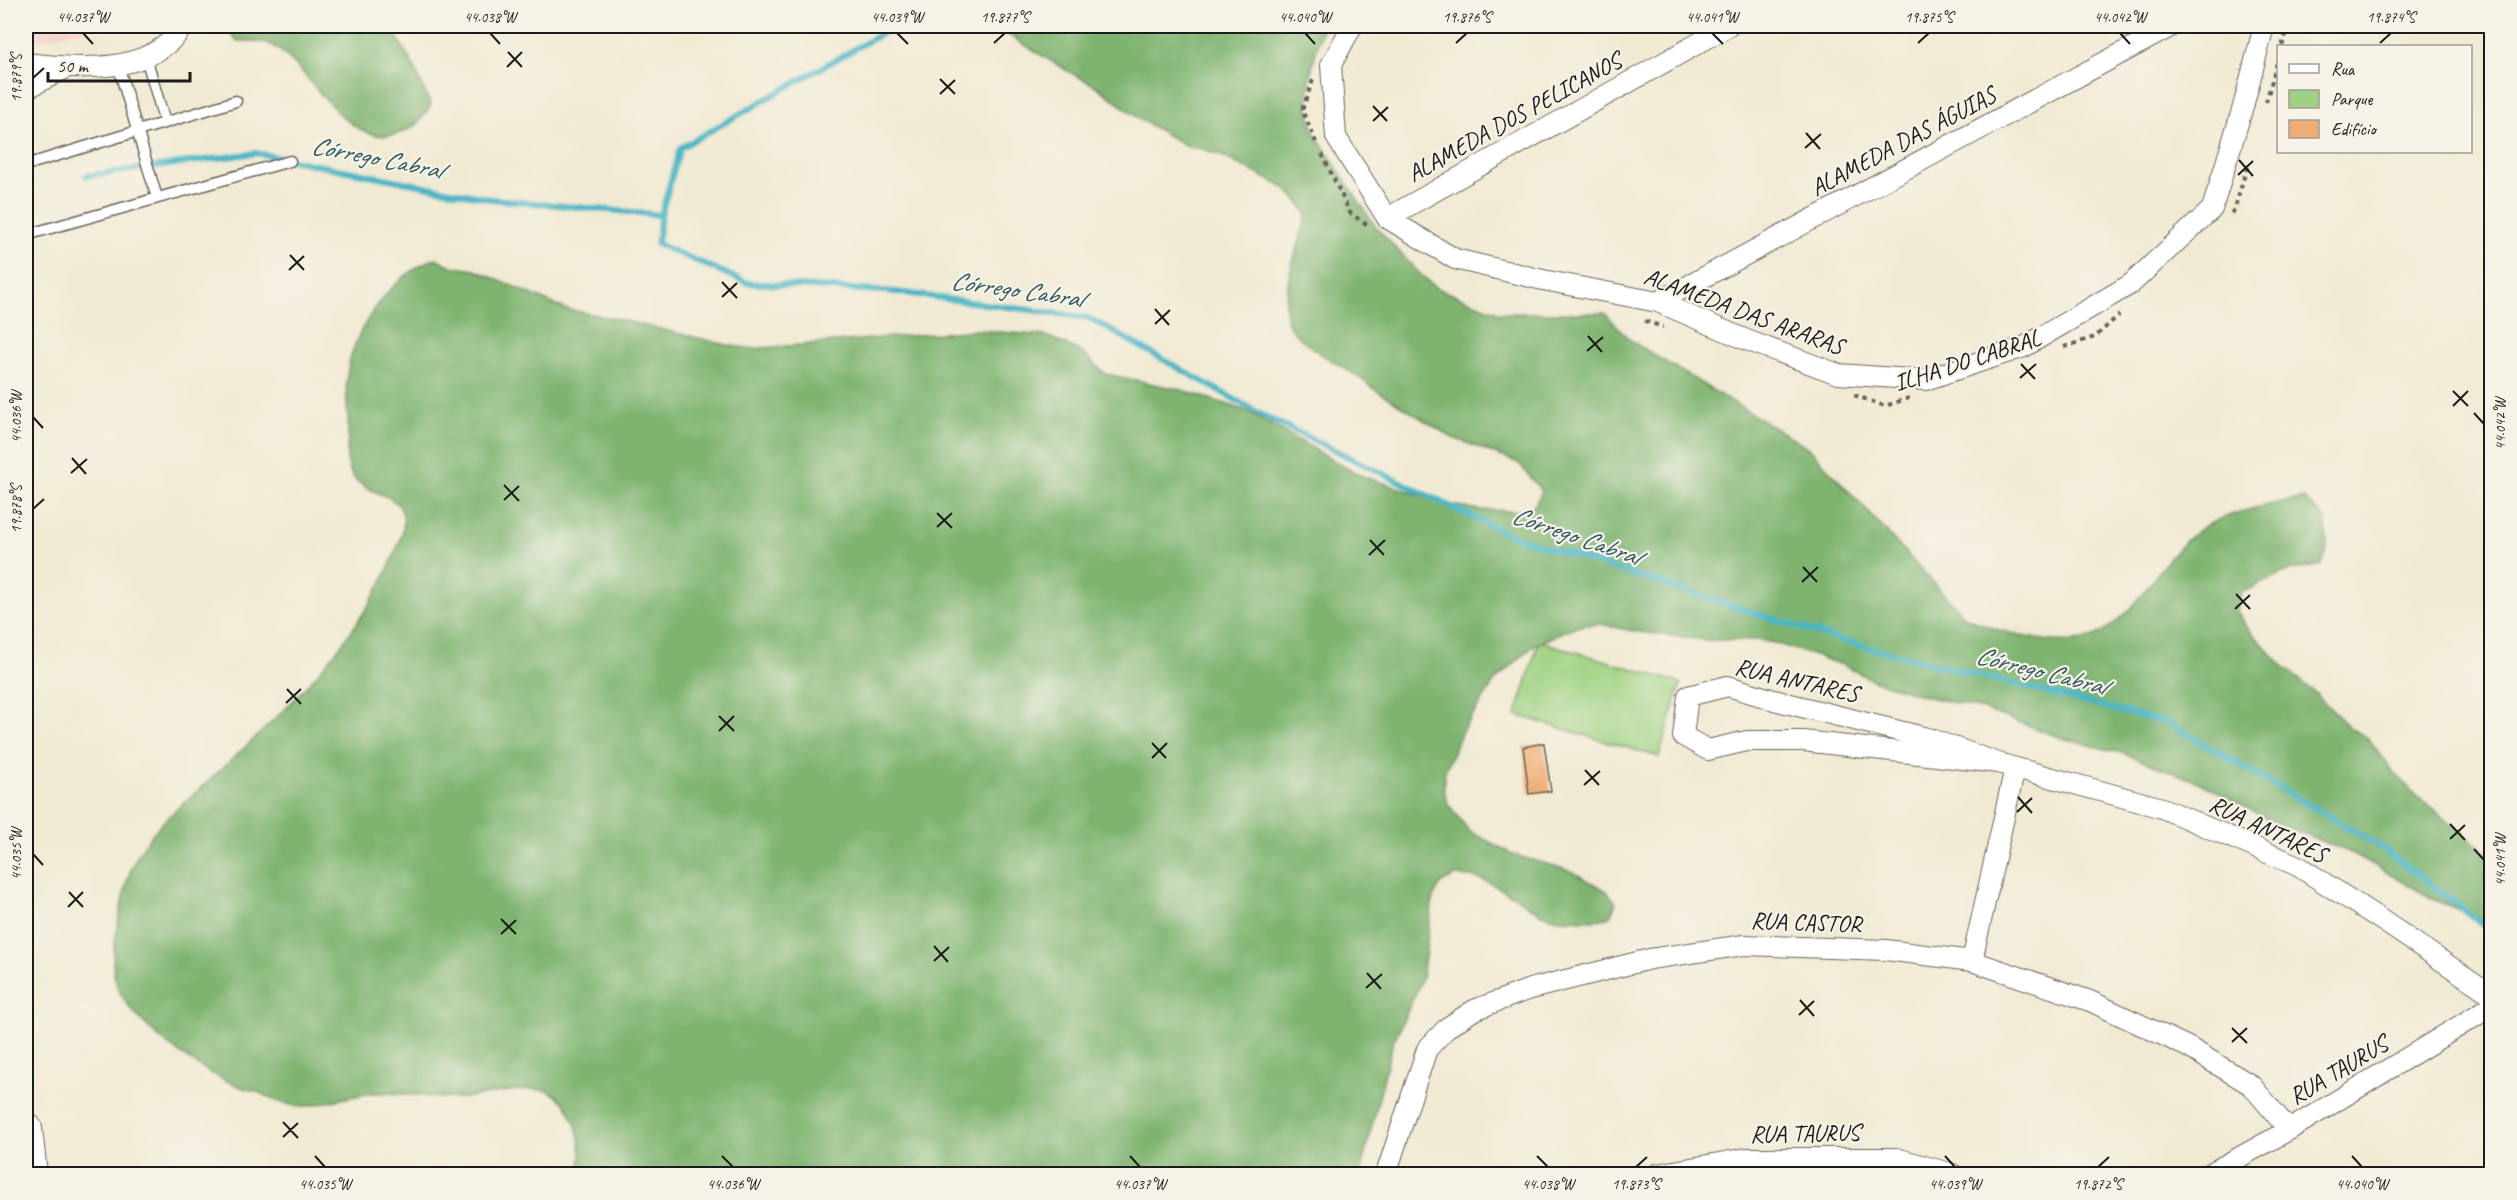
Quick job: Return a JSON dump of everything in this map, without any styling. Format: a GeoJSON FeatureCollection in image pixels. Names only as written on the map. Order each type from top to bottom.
{"type":"FeatureCollection","features":[{"type":"Feature","properties":{"kind":"main road"},"geometry":{"type":"LineString","coordinates":[[26,1129],[31,1174]]}},
{"type":"Feature","properties":{"kind":"street"},"geometry":{"type":"LineString","coordinates":[[26,63],[66,68],[118,65],[146,57],[177,34],[183,26]]}},
{"type":"Feature","properties":{"kind":"street","name":"ALAMEDA DAS ARARAS"},"geometry":{"type":"LineString","coordinates":[[1352,26],[1331,65],[1336,137],[1378,222],[1455,259],[1543,280],[1658,302],[1749,341],[1838,374],[1925,380],[2024,347],[2131,285],[2211,209],[2243,107],[2264,26]]}},
{"type":"Feature","properties":{"kind":"street","name":"ALAMEDA DOS PELICANOS"},"geometry":{"type":"LineString","coordinates":[[1378,222],[1730,26]]}},
{"type":"Feature","properties":{"kind":"street","name":"ALAMEDA DAS ÁGUIAS"},"geometry":{"type":"LineString","coordinates":[[1658,302],[2172,26]]}},
{"type":"Feature","properties":{"kind":"street"},"geometry":{"type":"LineString","coordinates":[[26,89],[66,68]]}},
{"type":"Feature","properties":{"kind":"street","name":"RUA ANTARES"},"geometry":{"type":"LineString","coordinates":[[2007,765],[1803,741],[1747,741],[1708,750],[1683,736],[1688,696],[1728,686],[1774,700],[1931,739],[2007,765],[2162,808],[2298,867],[2492,995]]}},
{"type":"Feature","properties":{"kind":"street"},"geometry":{"type":"LineString","coordinates":[[1972,961],[2007,765]]}},
{"type":"Feature","properties":{"kind":"street","name":"RUA CASTOR"},"geometry":{"type":"LineString","coordinates":[[1386,1174],[1427,1049],[1448,1027],[1474,1010],[1530,989],[1650,959],[1744,945],[1886,950],[1972,961],[2090,1001],[2187,1047],[2251,1085],[2289,1130]]}},
{"type":"Feature","properties":{"kind":"street","name":"RUA TAURUS"},"geometry":{"type":"LineString","coordinates":[[2209,1174],[2289,1130],[2492,1006]]}},
{"type":"Feature","properties":{"kind":"street","name":"RUA TAURUS"},"geometry":{"type":"LineString","coordinates":[[1657,1174],[1747,1158],[1896,1158],[1953,1174]]}},
{"type":"Feature","properties":{"kind":"lane"},"geometry":{"type":"LineString","coordinates":[[146,57],[165,123]]}},
{"type":"Feature","properties":{"kind":"lane"},"geometry":{"type":"LineString","coordinates":[[118,65],[157,198]]}},
{"type":"Feature","properties":{"kind":"lane"},"geometry":{"type":"LineString","coordinates":[[26,165],[236,101]]}},
{"type":"Feature","properties":{"kind":"lane"},"geometry":{"type":"LineString","coordinates":[[26,235],[290,161]]}},
{"type":"Feature","properties":{"kind":"path"},"geometry":{"type":"LineString","coordinates":[[2282,45],[2289,26]]}},
{"type":"Feature","properties":{"kind":"path"},"geometry":{"type":"LineString","coordinates":[[2263,113],[2277,63]]}},
{"type":"Feature","properties":{"kind":"path"},"geometry":{"type":"LineString","coordinates":[[1313,78],[1302,110],[1350,213],[1378,222]]}},
{"type":"Feature","properties":{"kind":"path"},"geometry":{"type":"LineString","coordinates":[[2226,218],[2234,210],[2250,156]]}},
{"type":"Feature","properties":{"kind":"path","name":"ILHA DO CABRAL"},"geometry":{"type":"LineString","coordinates":[[2061,348],[2095,337],[2121,313]]}},
{"type":"Feature","properties":{"kind":"path"},"geometry":{"type":"LineString","coordinates":[[1634,318],[1667,328]]}},
{"type":"Feature","properties":{"kind":"path","name":"ILHA DO CABRAL"},"geometry":{"type":"LineString","coordinates":[[1852,395],[1884,406],[1918,395]]}},
{"type":"Feature","properties":{"kind":"shaded area"},"geometry":{"type":"Polygon","coordinates":[[[26,26],[99,26],[31,42],[26,40],[26,26]]]}},
{"type":"Feature","properties":{"kind":"green space"},"geometry":{"type":"Polygon","coordinates":[[[226,26],[391,26],[412,63],[431,105],[420,121],[405,131],[392,135],[374,135],[357,128],[342,116],[285,54],[267,43],[237,41],[226,26]]]}},
{"type":"Feature","properties":{"kind":"green space"},"geometry":{"type":"Polygon","coordinates":[[[994,26],[1323,26],[1310,80],[1309,107],[1315,134],[1375,226],[1421,275],[1437,288],[1500,313],[1605,313],[1628,338],[1644,349],[1810,449],[1965,617],[1978,622],[2009,633],[2044,640],[2076,641],[2089,638],[2108,628],[2126,613],[2177,550],[2196,532],[2242,511],[2304,498],[2326,520],[2327,550],[2322,565],[2287,571],[2241,593],[2237,611],[2246,626],[2282,665],[2313,691],[2350,728],[2368,738],[2391,769],[2416,795],[2491,856],[2491,923],[2435,900],[2354,854],[2269,820],[2201,783],[2122,753],[2065,739],[1979,708],[1924,696],[1875,681],[1843,665],[1775,643],[1757,640],[1704,640],[1633,631],[1600,624],[1584,625],[1564,631],[1533,646],[1495,681],[1462,731],[1444,774],[1444,790],[1448,804],[1469,831],[1514,855],[1578,875],[1607,891],[1616,903],[1609,918],[1558,919],[1541,914],[1486,881],[1456,876],[1441,883],[1433,898],[1422,979],[1392,1045],[1360,1174],[578,1174],[580,1140],[572,1116],[565,1105],[548,1091],[530,1089],[462,1098],[376,1093],[314,1105],[292,1105],[219,1078],[160,1038],[128,1006],[114,976],[113,959],[116,939],[131,869],[143,847],[162,823],[264,729],[327,663],[355,627],[379,588],[398,546],[403,526],[402,513],[397,503],[366,488],[350,471],[347,454],[347,376],[357,340],[377,306],[404,277],[436,258],[451,266],[475,270],[565,309],[751,349],[978,330],[1046,336],[1080,351],[1106,374],[1178,389],[1248,411],[1357,474],[1447,504],[1480,510],[1520,511],[1534,506],[1542,492],[1519,463],[1451,437],[1321,354],[1292,330],[1286,315],[1287,287],[1307,214],[1285,188],[1222,156],[1203,149],[1188,147],[1138,118],[1096,86],[994,26]]]}},
{"type":"Feature","properties":{"kind":"green space"},"geometry":{"type":"Polygon","coordinates":[[[1539,641],[1681,683],[1659,757],[1516,715],[1539,641]]]}},
{"type":"Feature","properties":{"kind":"building"},"geometry":{"type":"Polygon","coordinates":[[[1544,743],[1551,791],[1529,794],[1523,747],[1544,743]]]}},
{"type":"Feature","properties":{"kind":"waterway","name":"Córrego Cabral"},"geometry":{"type":"LineString","coordinates":[[661,215],[680,148],[895,26]]}},
{"type":"Feature","properties":{"kind":"waterway","name":"Córrego Cabral"},"geometry":{"type":"LineString","coordinates":[[86,176],[256,153],[491,199],[661,215],[657,244],[748,283],[897,292],[1089,318],[1266,417],[1514,537],[1843,641],[2168,723],[2378,845],[2492,931]]}}]}
